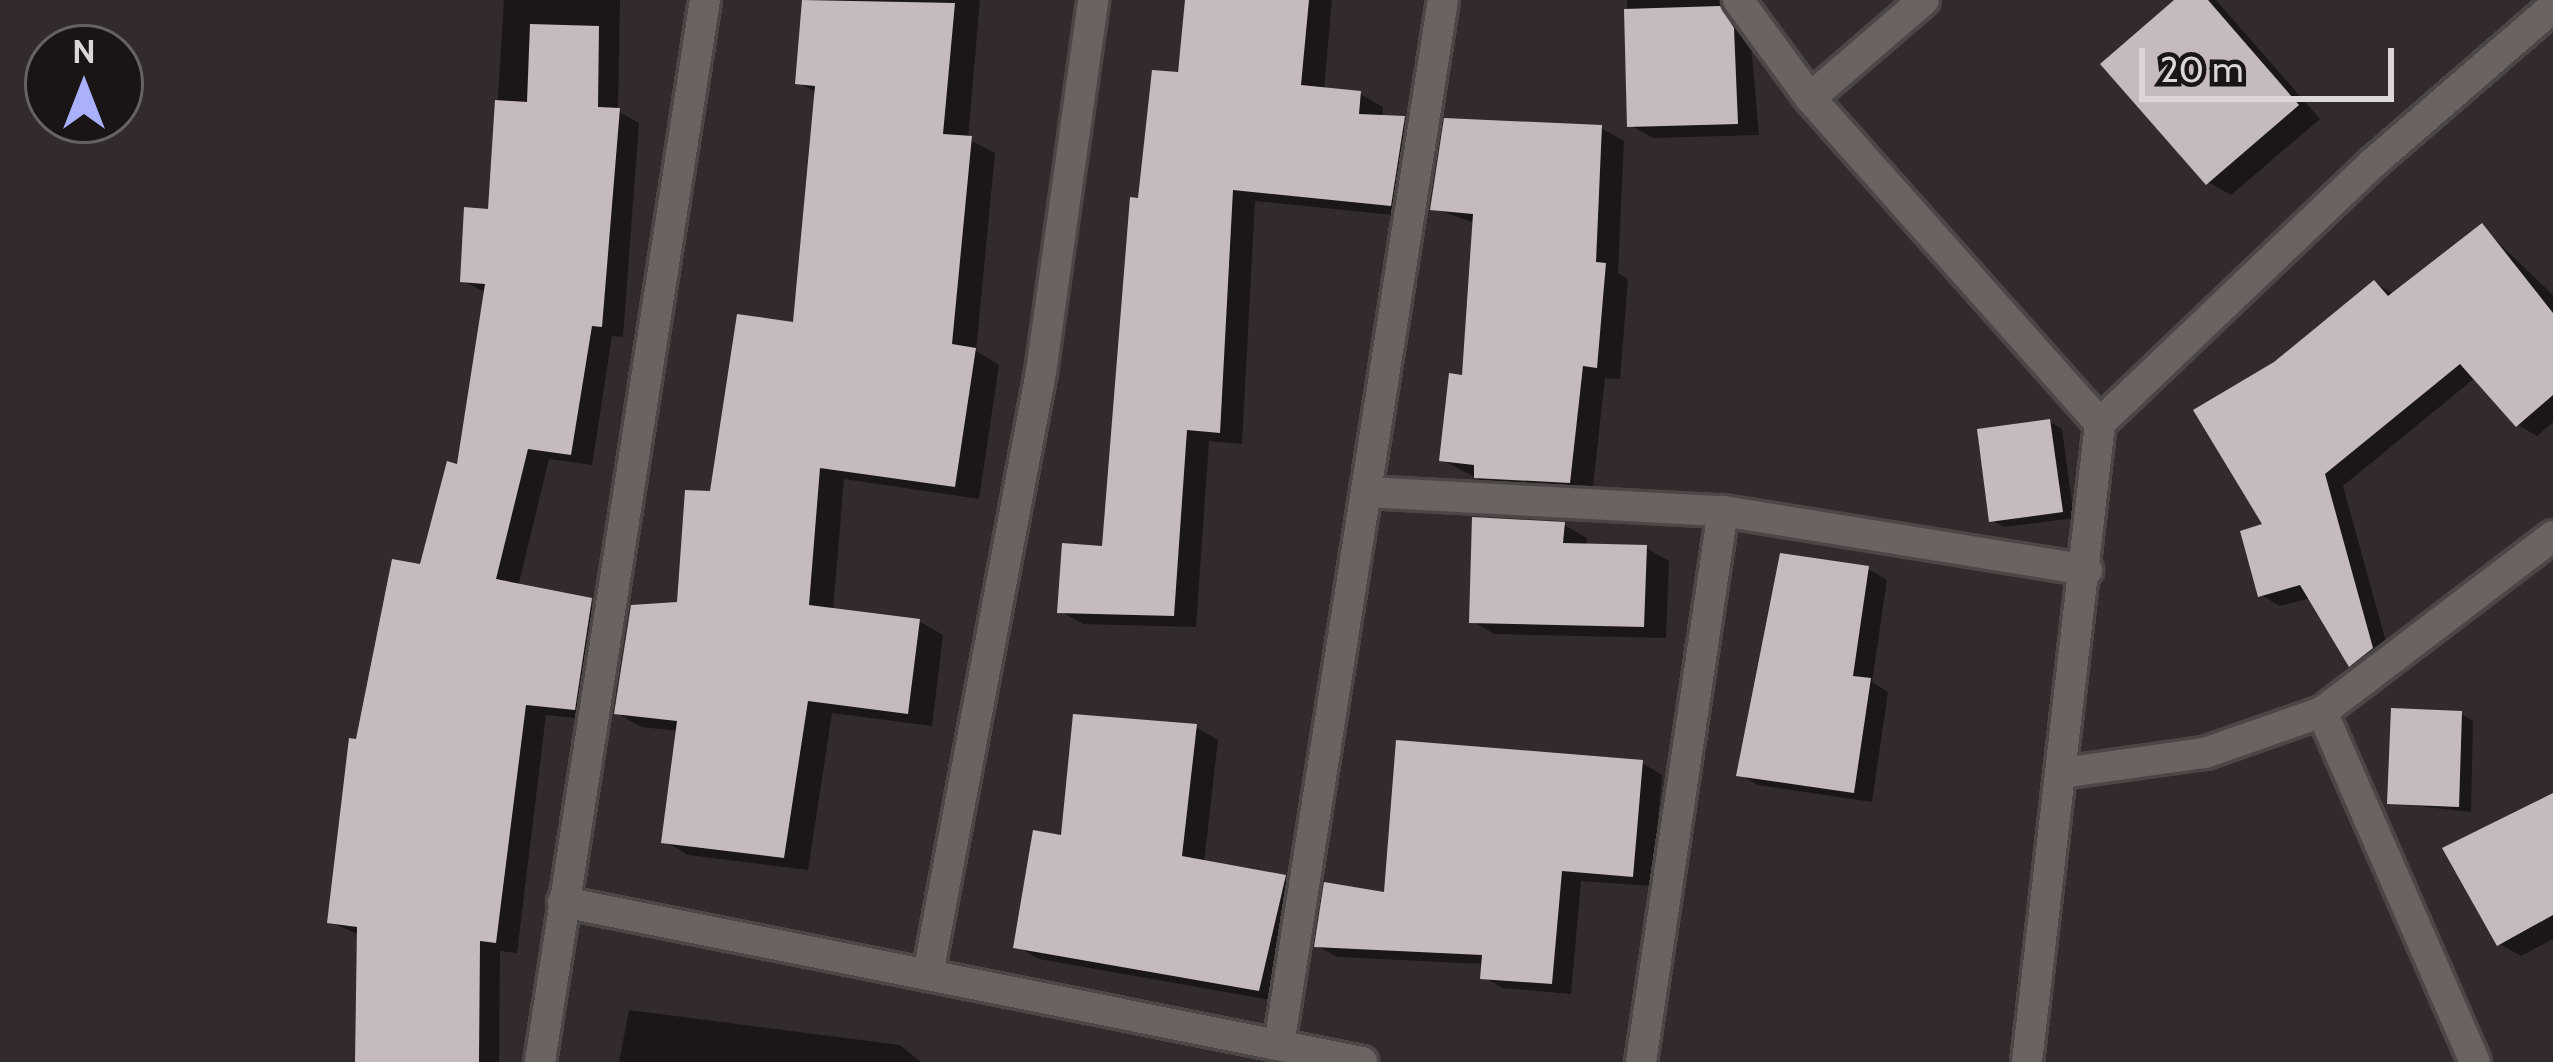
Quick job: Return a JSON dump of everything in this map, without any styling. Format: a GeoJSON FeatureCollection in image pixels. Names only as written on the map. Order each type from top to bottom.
{"type":"FeatureCollection","features":[{"type":"Feature","properties":{"kind":"street"},"geometry":{"type":"LineString","coordinates":[[539,1062],[704,0]]}},
{"type":"Feature","properties":{"kind":"street"},"geometry":{"type":"LineString","coordinates":[[928,974],[1041,372],[1093,0]]}},
{"type":"Feature","properties":{"kind":"street"},"geometry":{"type":"LineString","coordinates":[[1279,1045],[1443,0]]}},
{"type":"Feature","properties":{"kind":"street"},"geometry":{"type":"LineString","coordinates":[[1738,0],[1810,98],[2100,423]]}},
{"type":"Feature","properties":{"kind":"street"},"geometry":{"type":"LineString","coordinates":[[1810,98],[1924,0]]}},
{"type":"Feature","properties":{"kind":"street"},"geometry":{"type":"LineString","coordinates":[[2026,1062],[2087,570],[2100,423],[2373,164],[2553,7]]}},
{"type":"Feature","properties":{"kind":"street"},"geometry":{"type":"LineString","coordinates":[[1367,492],[1723,511],[2087,570]]}},
{"type":"Feature","properties":{"kind":"street"},"geometry":{"type":"LineString","coordinates":[[1641,1062],[1723,511]]}},
{"type":"Feature","properties":{"kind":"street"},"geometry":{"type":"LineString","coordinates":[[2062,773],[2204,753],[2322,712],[2553,536]]}},
{"type":"Feature","properties":{"kind":"street"},"geometry":{"type":"LineString","coordinates":[[2322,712],[2475,1062]]}},
{"type":"Feature","properties":{"kind":"street"},"geometry":{"type":"LineString","coordinates":[[563,902],[1362,1062]]}},
{"type":"Feature","properties":{"kind":"building"},"geometry":{"type":"Polygon","coordinates":[[[802,0],[955,3],[943,134],[972,136],[952,344],[976,348],[955,487],[820,468],[809,605],[920,619],[908,714],[808,701],[784,858],[661,843],[677,721],[614,714],[631,605],[677,602],[685,490],[710,491],[737,314],[793,322],[815,86],[795,84],[802,0]]]}},
{"type":"Feature","properties":{"kind":"building"},"geometry":{"type":"Polygon","coordinates":[[[1185,0],[1309,0],[1301,85],[1361,91],[1359,114],[1405,116],[1391,206],[1233,190],[1220,433],[1187,430],[1174,616],[1057,613],[1062,543],[1102,546],[1130,197],[1138,198],[1152,70],[1178,72],[1185,0]]]}},
{"type":"Feature","properties":{"kind":"building"},"geometry":{"type":"Polygon","coordinates":[[[2174,0],[2208,0],[2299,105],[2206,185],[2100,64],[2174,0]]]}},
{"type":"Feature","properties":{"kind":"building"},"geometry":{"type":"Polygon","coordinates":[[[1720,6],[1734,28],[1738,124],[1627,127],[1624,9],[1720,6]]]}},
{"type":"Feature","properties":{"kind":"building"},"geometry":{"type":"Polygon","coordinates":[[[530,24],[599,26],[598,107],[620,108],[602,327],[592,326],[571,455],[528,449],[496,579],[592,598],[575,710],[526,705],[496,943],[480,941],[479,1062],[355,1062],[357,927],[327,923],[349,738],[356,739],[392,559],[420,564],[447,461],[457,464],[485,284],[460,282],[464,207],[488,209],[495,100],[527,102],[530,24]]]}},
{"type":"Feature","properties":{"kind":"building"},"geometry":{"type":"Polygon","coordinates":[[[1444,118],[1602,125],[1596,262],[1606,263],[1597,368],[1583,366],[1570,483],[1474,478],[1474,465],[1439,461],[1449,373],[1462,375],[1473,214],[1430,210],[1444,118]]]}},
{"type":"Feature","properties":{"kind":"building"},"geometry":{"type":"Polygon","coordinates":[[[2482,223],[2553,313],[2553,395],[2516,427],[2460,364],[2325,474],[2373,648],[2349,667],[2300,585],[2258,597],[2240,531],[2262,524],[2193,410],[2274,362],[2374,280],[2388,296],[2482,223]]]}},
{"type":"Feature","properties":{"kind":"building"},"geometry":{"type":"Polygon","coordinates":[[[2050,419],[2063,512],[1989,522],[1977,429],[2050,419]]]}},
{"type":"Feature","properties":{"kind":"building"},"geometry":{"type":"Polygon","coordinates":[[[1472,517],[1565,522],[1563,543],[1647,545],[1644,627],[1469,623],[1472,517]]]}},
{"type":"Feature","properties":{"kind":"building"},"geometry":{"type":"Polygon","coordinates":[[[1780,553],[1869,566],[1853,676],[1871,678],[1854,793],[1736,776],[1780,553]]]}},
{"type":"Feature","properties":{"kind":"building"},"geometry":{"type":"Polygon","coordinates":[[[2391,708],[2462,711],[2459,807],[2387,804],[2391,708]]]}},
{"type":"Feature","properties":{"kind":"building"},"geometry":{"type":"Polygon","coordinates":[[[1073,714],[1197,724],[1182,856],[1286,875],[1259,991],[1013,948],[1033,830],[1061,835],[1073,714]]]}},
{"type":"Feature","properties":{"kind":"building"},"geometry":{"type":"Polygon","coordinates":[[[1396,740],[1643,760],[1633,877],[1562,871],[1552,984],[1480,979],[1482,955],[1314,947],[1324,882],[1384,892],[1396,740]]]}},
{"type":"Feature","properties":{"kind":"building"},"geometry":{"type":"Polygon","coordinates":[[[2553,793],[2553,915],[2497,946],[2442,848],[2553,793]]]}}]}
